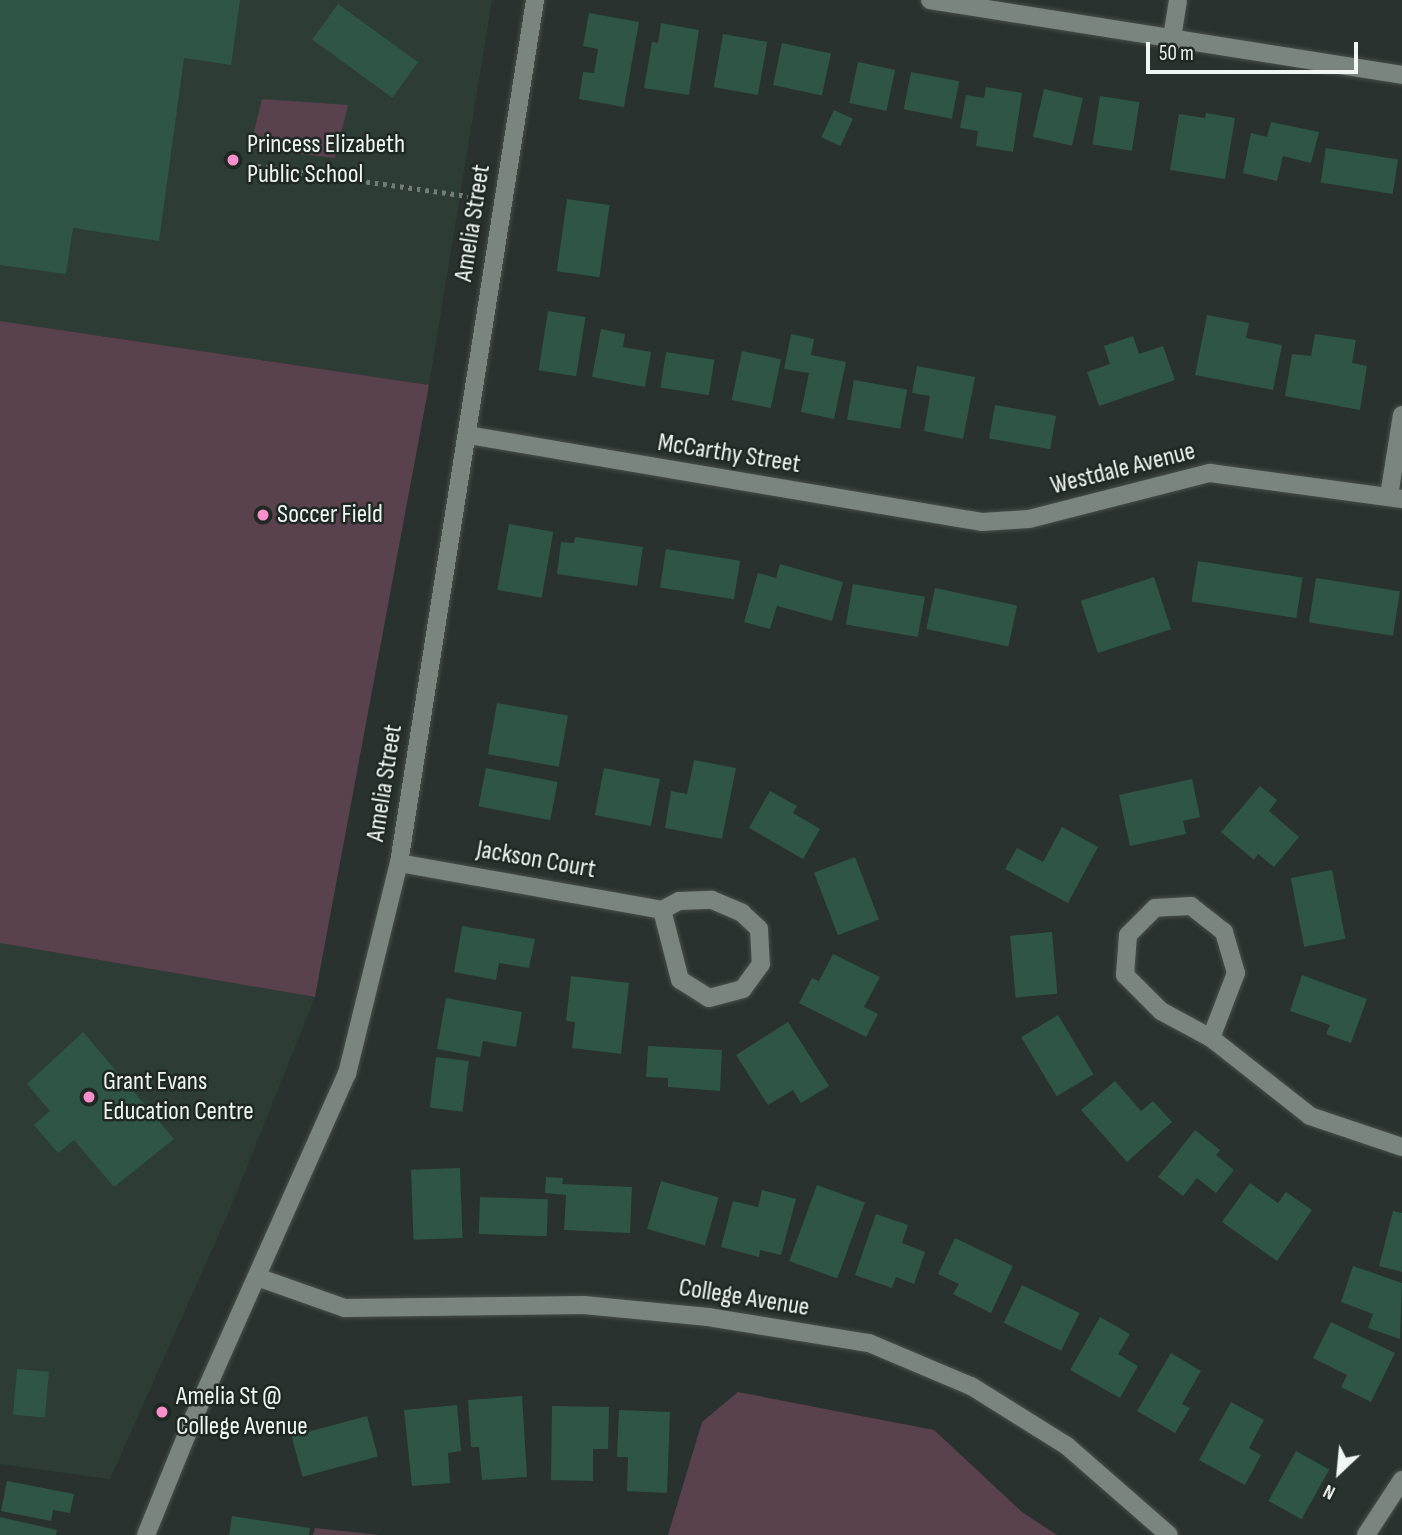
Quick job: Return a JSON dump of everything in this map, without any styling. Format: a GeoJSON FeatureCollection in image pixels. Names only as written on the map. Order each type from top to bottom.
{"type":"FeatureCollection","features":[{"type":"Feature","properties":{"kind":"street","name":"Amelia Street"},"geometry":{"type":"LineString","coordinates":[[146,1535],[194,1417],[346,1074],[399,863],[535,0]]}},
{"type":"Feature","properties":{"kind":"street"},"geometry":{"type":"LineString","coordinates":[[930,0],[1402,75]]}},
{"type":"Feature","properties":{"kind":"street"},"geometry":{"type":"LineString","coordinates":[[1172,38],[1178,0]]}},
{"type":"Feature","properties":{"kind":"street"},"geometry":{"type":"LineString","coordinates":[[1395,498],[1402,415]]}},
{"type":"Feature","properties":{"kind":"street","name":"McCarthy Street"},"geometry":{"type":"LineString","coordinates":[[468,435],[982,522]]}},
{"type":"Feature","properties":{"kind":"street","name":"Westdale Avenue"},"geometry":{"type":"LineString","coordinates":[[982,522],[1029,519],[1209,473],[1395,498]]}},
{"type":"Feature","properties":{"kind":"street","name":"Jackson Court"},"geometry":{"type":"LineString","coordinates":[[399,863],[662,910],[679,901],[712,900],[742,914],[759,929],[761,964],[743,989],[709,998],[680,980],[662,910]]}},
{"type":"Feature","properties":{"kind":"street"},"geometry":{"type":"LineString","coordinates":[[1211,1038],[1236,973],[1224,932],[1191,906],[1155,908],[1128,935],[1125,975],[1161,1011],[1211,1038],[1310,1116],[1402,1147]]}},
{"type":"Feature","properties":{"kind":"street","name":"College Avenue"},"geometry":{"type":"LineString","coordinates":[[257,1277],[345,1308],[584,1305],[708,1317],[869,1343],[971,1387],[1067,1446],[1169,1535]]}},
{"type":"Feature","properties":{"kind":"street"},"geometry":{"type":"LineString","coordinates":[[1366,1535],[1402,1480]]}},
{"type":"Feature","properties":{"kind":"path"},"geometry":{"type":"LineString","coordinates":[[257,166],[468,196]]}},
{"type":"Feature","properties":{"kind":"shaded area","name":"Princess Elizabeth Public School"},"geometry":{"type":"Polygon","coordinates":[[[0,0],[492,0],[429,385],[0,321],[0,0]]]}},
{"type":"Feature","properties":{"kind":"shaded area"},"geometry":{"type":"Polygon","coordinates":[[[262,99],[348,105],[335,158],[250,148],[262,99]]]}},
{"type":"Feature","properties":{"kind":"shaded area"},"geometry":{"type":"Polygon","coordinates":[[[0,321],[429,385],[315,997],[0,943],[0,321]]]}},
{"type":"Feature","properties":{"kind":"shaded area"},"geometry":{"type":"Polygon","coordinates":[[[0,943],[315,997],[230,1209],[110,1479],[0,1464],[0,943]]]}},
{"type":"Feature","properties":{"kind":"shaded area"},"geometry":{"type":"Polygon","coordinates":[[[738,1392],[934,1430],[1022,1512],[1057,1535],[668,1535],[702,1422],[738,1392]]]}},
{"type":"Feature","properties":{"kind":"shaded area"},"geometry":{"type":"Polygon","coordinates":[[[315,1528],[379,1535],[313,1535],[315,1528]]]}},
{"type":"Feature","properties":{"kind":"building"},"geometry":{"type":"Polygon","coordinates":[[[0,0],[240,0],[231,65],[184,58],[159,241],[73,228],[66,274],[0,265],[0,0]]]}},
{"type":"Feature","properties":{"kind":"building"},"geometry":{"type":"Polygon","coordinates":[[[338,4],[418,62],[392,98],[312,40],[338,4]]]}},
{"type":"Feature","properties":{"kind":"building"},"geometry":{"type":"Polygon","coordinates":[[[589,13],[639,22],[624,107],[579,99],[583,72],[594,73],[598,49],[583,46],[589,13]]]}},
{"type":"Feature","properties":{"kind":"building"},"geometry":{"type":"Polygon","coordinates":[[[661,23],[699,30],[689,95],[644,88],[652,42],[658,43],[661,23]]]}},
{"type":"Feature","properties":{"kind":"building"},"geometry":{"type":"Polygon","coordinates":[[[723,34],[767,42],[758,95],[714,87],[723,34]]]}},
{"type":"Feature","properties":{"kind":"building"},"geometry":{"type":"Polygon","coordinates":[[[782,43],[831,53],[822,95],[773,85],[782,43]]]}},
{"type":"Feature","properties":{"kind":"building"},"geometry":{"type":"Polygon","coordinates":[[[858,62],[895,70],[886,111],[849,103],[858,62]]]}},
{"type":"Feature","properties":{"kind":"building"},"geometry":{"type":"Polygon","coordinates":[[[911,72],[959,81],[952,119],[904,109],[911,72]]]}},
{"type":"Feature","properties":{"kind":"building"},"geometry":{"type":"Polygon","coordinates":[[[986,87],[1022,93],[1013,152],[976,146],[978,131],[960,128],[966,95],[984,98],[986,87]]]}},
{"type":"Feature","properties":{"kind":"building"},"geometry":{"type":"Polygon","coordinates":[[[1044,89],[1083,98],[1072,146],[1033,137],[1044,89]]]}},
{"type":"Feature","properties":{"kind":"building"},"geometry":{"type":"Polygon","coordinates":[[[1100,96],[1140,102],[1132,151],[1092,144],[1100,96]]]}},
{"type":"Feature","properties":{"kind":"building"},"geometry":{"type":"Polygon","coordinates":[[[834,110],[853,119],[840,146],[821,137],[834,110]]]}},
{"type":"Feature","properties":{"kind":"building"},"geometry":{"type":"Polygon","coordinates":[[[1206,113],[1235,118],[1225,179],[1170,170],[1179,114],[1205,118],[1206,113]]]}},
{"type":"Feature","properties":{"kind":"building"},"geometry":{"type":"Polygon","coordinates":[[[1271,122],[1319,132],[1311,163],[1283,156],[1277,181],[1243,173],[1251,133],[1267,137],[1271,122]]]}},
{"type":"Feature","properties":{"kind":"building"},"geometry":{"type":"Polygon","coordinates":[[[1326,148],[1398,159],[1393,194],[1321,183],[1326,148]]]}},
{"type":"Feature","properties":{"kind":"building"},"geometry":{"type":"Polygon","coordinates":[[[567,199],[610,205],[599,277],[557,271],[567,199]]]}},
{"type":"Feature","properties":{"kind":"building"},"geometry":{"type":"Polygon","coordinates":[[[548,311],[586,317],[576,376],[539,370],[548,311]]]}},
{"type":"Feature","properties":{"kind":"building"},"geometry":{"type":"Polygon","coordinates":[[[1207,315],[1249,323],[1246,338],[1282,345],[1273,390],[1195,375],[1207,315]]]}},
{"type":"Feature","properties":{"kind":"building"},"geometry":{"type":"Polygon","coordinates":[[[601,329],[625,334],[623,347],[651,352],[645,387],[592,377],[601,329]]]}},
{"type":"Feature","properties":{"kind":"building"},"geometry":{"type":"Polygon","coordinates":[[[791,334],[814,339],[811,355],[846,362],[834,419],[801,412],[809,373],[784,369],[791,334]]]}},
{"type":"Feature","properties":{"kind":"building"},"geometry":{"type":"Polygon","coordinates":[[[1315,334],[1356,340],[1352,363],[1367,366],[1360,410],[1285,396],[1292,354],[1311,356],[1315,334]]]}},
{"type":"Feature","properties":{"kind":"building"},"geometry":{"type":"Polygon","coordinates":[[[1133,336],[1139,354],[1163,346],[1175,380],[1099,406],[1087,372],[1110,364],[1104,346],[1133,336]]]}},
{"type":"Feature","properties":{"kind":"building"},"geometry":{"type":"Polygon","coordinates":[[[742,351],[781,359],[771,408],[732,400],[742,351]]]}},
{"type":"Feature","properties":{"kind":"building"},"geometry":{"type":"Polygon","coordinates":[[[666,352],[714,360],[709,395],[660,388],[666,352]]]}},
{"type":"Feature","properties":{"kind":"building"},"geometry":{"type":"Polygon","coordinates":[[[917,366],[975,377],[963,439],[924,431],[930,396],[912,393],[917,366]]]}},
{"type":"Feature","properties":{"kind":"building"},"geometry":{"type":"Polygon","coordinates":[[[854,380],[907,389],[900,429],[847,419],[854,380]]]}},
{"type":"Feature","properties":{"kind":"building"},"geometry":{"type":"Polygon","coordinates":[[[995,405],[1056,416],[1050,449],[989,438],[995,405]]]}},
{"type":"Feature","properties":{"kind":"building"},"geometry":{"type":"Polygon","coordinates":[[[509,524],[553,532],[542,598],[497,590],[509,524]]]}},
{"type":"Feature","properties":{"kind":"building"},"geometry":{"type":"Polygon","coordinates":[[[575,537],[643,547],[637,586],[557,574],[561,542],[574,543],[575,537]]]}},
{"type":"Feature","properties":{"kind":"building"},"geometry":{"type":"Polygon","coordinates":[[[666,549],[740,561],[734,599],[660,588],[666,549]]]}},
{"type":"Feature","properties":{"kind":"building"},"geometry":{"type":"Polygon","coordinates":[[[1198,561],[1303,578],[1296,618],[1192,601],[1198,561]]]}},
{"type":"Feature","properties":{"kind":"building"},"geometry":{"type":"Polygon","coordinates":[[[780,564],[843,582],[832,621],[777,606],[770,629],[744,622],[758,573],[776,578],[780,564]]]}},
{"type":"Feature","properties":{"kind":"building"},"geometry":{"type":"Polygon","coordinates":[[[1154,577],[1171,629],[1098,653],[1081,601],[1154,577]]]}},
{"type":"Feature","properties":{"kind":"building"},"geometry":{"type":"Polygon","coordinates":[[[1316,578],[1400,591],[1393,636],[1309,622],[1316,578]]]}},
{"type":"Feature","properties":{"kind":"building"},"geometry":{"type":"Polygon","coordinates":[[[853,584],[925,597],[918,637],[846,624],[853,584]]]}},
{"type":"Feature","properties":{"kind":"building"},"geometry":{"type":"Polygon","coordinates":[[[935,588],[1017,605],[1008,647],[926,629],[935,588]]]}},
{"type":"Feature","properties":{"kind":"building"},"geometry":{"type":"Polygon","coordinates":[[[497,703],[568,716],[559,767],[488,754],[497,703]]]}},
{"type":"Feature","properties":{"kind":"building"},"geometry":{"type":"Polygon","coordinates":[[[694,760],[736,768],[722,839],[665,828],[671,791],[687,794],[694,760]]]}},
{"type":"Feature","properties":{"kind":"building"},"geometry":{"type":"Polygon","coordinates":[[[486,768],[558,782],[550,820],[479,806],[486,768]]]}},
{"type":"Feature","properties":{"kind":"building"},"geometry":{"type":"Polygon","coordinates":[[[604,768],[660,779],[651,826],[595,815],[604,768]]]}},
{"type":"Feature","properties":{"kind":"building"},"geometry":{"type":"Polygon","coordinates":[[[1192,779],[1200,817],[1183,821],[1186,834],[1130,846],[1119,795],[1192,779]]]}},
{"type":"Feature","properties":{"kind":"building"},"geometry":{"type":"Polygon","coordinates":[[[1260,786],[1277,800],[1269,811],[1299,837],[1274,867],[1258,854],[1254,860],[1221,832],[1260,786]]]}},
{"type":"Feature","properties":{"kind":"building"},"geometry":{"type":"Polygon","coordinates":[[[770,791],[797,806],[793,813],[820,829],[803,859],[749,828],[770,791]]]}},
{"type":"Feature","properties":{"kind":"building"},"geometry":{"type":"Polygon","coordinates":[[[1062,827],[1098,847],[1068,903],[1005,869],[1017,848],[1043,862],[1062,827]]]}},
{"type":"Feature","properties":{"kind":"building"},"geometry":{"type":"Polygon","coordinates":[[[855,857],[879,920],[838,935],[814,873],[855,857]]]}},
{"type":"Feature","properties":{"kind":"building"},"geometry":{"type":"Polygon","coordinates":[[[1332,870],[1345,939],[1304,947],[1291,878],[1332,870]]]}},
{"type":"Feature","properties":{"kind":"building"},"geometry":{"type":"Polygon","coordinates":[[[462,926],[535,939],[529,968],[499,963],[496,980],[454,972],[462,926]]]}},
{"type":"Feature","properties":{"kind":"building"},"geometry":{"type":"Polygon","coordinates":[[[1052,932],[1057,994],[1016,997],[1010,936],[1052,932]]]}},
{"type":"Feature","properties":{"kind":"building"},"geometry":{"type":"Polygon","coordinates":[[[833,954],[880,977],[864,1007],[878,1014],[866,1037],[799,1003],[812,978],[819,981],[833,954]]]}},
{"type":"Feature","properties":{"kind":"building"},"geometry":{"type":"Polygon","coordinates":[[[1302,975],[1367,999],[1351,1043],[1326,1034],[1330,1025],[1290,1011],[1302,975]]]}},
{"type":"Feature","properties":{"kind":"building"},"geometry":{"type":"Polygon","coordinates":[[[571,976],[629,983],[621,1054],[572,1048],[575,1022],[566,1021],[571,976]]]}},
{"type":"Feature","properties":{"kind":"building"},"geometry":{"type":"Polygon","coordinates":[[[446,998],[522,1012],[516,1047],[483,1041],[480,1057],[437,1049],[446,998]]]}},
{"type":"Feature","properties":{"kind":"building"},"geometry":{"type":"Polygon","coordinates":[[[1058,1015],[1094,1074],[1057,1096],[1021,1037],[1058,1015]]]}},
{"type":"Feature","properties":{"kind":"building"},"geometry":{"type":"Polygon","coordinates":[[[788,1022],[829,1086],[801,1103],[793,1090],[768,1105],[736,1055],[788,1022]]]}},
{"type":"Feature","properties":{"kind":"building","name":"Grant Evans Education Centre"},"geometry":{"type":"Polygon","coordinates":[[[83,1032],[174,1139],[114,1187],[74,1140],[58,1153],[34,1125],[50,1111],[27,1084],[83,1032]]]}},
{"type":"Feature","properties":{"kind":"building"},"geometry":{"type":"Polygon","coordinates":[[[648,1046],[722,1050],[720,1091],[668,1087],[668,1078],[646,1077],[648,1046]]]}},
{"type":"Feature","properties":{"kind":"building"},"geometry":{"type":"Polygon","coordinates":[[[436,1057],[469,1061],[463,1112],[430,1108],[436,1057]]]}},
{"type":"Feature","properties":{"kind":"building"},"geometry":{"type":"Polygon","coordinates":[[[1115,1081],[1141,1111],[1153,1101],[1172,1122],[1127,1162],[1081,1110],[1115,1081]]]}},
{"type":"Feature","properties":{"kind":"building"},"geometry":{"type":"Polygon","coordinates":[[[1195,1130],[1220,1150],[1216,1155],[1234,1170],[1216,1193],[1197,1178],[1183,1196],[1158,1177],[1195,1130]]]}},
{"type":"Feature","properties":{"kind":"building"},"geometry":{"type":"Polygon","coordinates":[[[460,1168],[462,1238],[413,1240],[411,1170],[460,1168]]]}},
{"type":"Feature","properties":{"kind":"building"},"geometry":{"type":"Polygon","coordinates":[[[546,1177],[563,1178],[562,1184],[632,1187],[630,1233],[564,1230],[566,1195],[545,1193],[546,1177]]]}},
{"type":"Feature","properties":{"kind":"building"},"geometry":{"type":"Polygon","coordinates":[[[661,1181],[719,1198],[705,1246],[647,1229],[661,1181]]]}},
{"type":"Feature","properties":{"kind":"building"},"geometry":{"type":"Polygon","coordinates":[[[1250,1183],[1278,1203],[1286,1192],[1312,1210],[1277,1261],[1222,1222],[1250,1183]]]}},
{"type":"Feature","properties":{"kind":"building"},"geometry":{"type":"Polygon","coordinates":[[[817,1185],[865,1202],[837,1279],[789,1261],[817,1185]]]}},
{"type":"Feature","properties":{"kind":"building"},"geometry":{"type":"Polygon","coordinates":[[[762,1190],[796,1199],[781,1255],[760,1250],[759,1257],[721,1247],[733,1201],[758,1207],[762,1190]]]}},
{"type":"Feature","properties":{"kind":"building"},"geometry":{"type":"Polygon","coordinates":[[[480,1197],[548,1199],[547,1236],[479,1234],[480,1197]]]}},
{"type":"Feature","properties":{"kind":"building"},"geometry":{"type":"Polygon","coordinates":[[[1393,1211],[1402,1213],[1402,1272],[1379,1266],[1393,1211]]]}},
{"type":"Feature","properties":{"kind":"building"},"geometry":{"type":"Polygon","coordinates":[[[876,1214],[908,1225],[902,1243],[925,1252],[914,1284],[896,1277],[892,1288],[855,1275],[876,1214]]]}},
{"type":"Feature","properties":{"kind":"building"},"geometry":{"type":"Polygon","coordinates":[[[955,1238],[1013,1266],[991,1313],[953,1294],[959,1284],[938,1274],[955,1238]]]}},
{"type":"Feature","properties":{"kind":"building"},"geometry":{"type":"Polygon","coordinates":[[[1353,1266],[1402,1283],[1400,1339],[1368,1328],[1373,1314],[1341,1302],[1353,1266]]]}},
{"type":"Feature","properties":{"kind":"building"},"geometry":{"type":"Polygon","coordinates":[[[1022,1285],[1080,1313],[1061,1351],[1004,1323],[1022,1285]]]}},
{"type":"Feature","properties":{"kind":"building"},"geometry":{"type":"Polygon","coordinates":[[[1100,1317],[1130,1334],[1118,1354],[1138,1366],[1120,1398],[1070,1370],[1100,1317]]]}},
{"type":"Feature","properties":{"kind":"building"},"geometry":{"type":"Polygon","coordinates":[[[1331,1322],[1395,1353],[1371,1402],[1341,1387],[1347,1375],[1313,1358],[1331,1322]]]}},
{"type":"Feature","properties":{"kind":"building"},"geometry":{"type":"Polygon","coordinates":[[[1171,1353],[1201,1371],[1182,1404],[1190,1408],[1175,1433],[1137,1411],[1171,1353]]]}},
{"type":"Feature","properties":{"kind":"building"},"geometry":{"type":"Polygon","coordinates":[[[17,1369],[49,1372],[45,1418],[13,1415],[17,1369]]]}},
{"type":"Feature","properties":{"kind":"building"},"geometry":{"type":"Polygon","coordinates":[[[522,1396],[527,1477],[482,1480],[479,1447],[471,1447],[468,1400],[522,1396]]]}},
{"type":"Feature","properties":{"kind":"building"},"geometry":{"type":"Polygon","coordinates":[[[1231,1402],[1264,1420],[1249,1448],[1261,1455],[1245,1485],[1199,1460],[1231,1402]]]}},
{"type":"Feature","properties":{"kind":"building"},"geometry":{"type":"Polygon","coordinates":[[[457,1405],[461,1451],[448,1453],[450,1483],[412,1486],[404,1410],[457,1405]]]}},
{"type":"Feature","properties":{"kind":"building"},"geometry":{"type":"Polygon","coordinates":[[[552,1406],[609,1407],[608,1449],[593,1449],[593,1481],[551,1480],[552,1406]]]}},
{"type":"Feature","properties":{"kind":"building"},"geometry":{"type":"Polygon","coordinates":[[[619,1410],[670,1412],[667,1493],[627,1491],[628,1457],[617,1457],[619,1410]]]}},
{"type":"Feature","properties":{"kind":"building"},"geometry":{"type":"Polygon","coordinates":[[[367,1416],[378,1457],[303,1477],[292,1436],[367,1416]]]}},
{"type":"Feature","properties":{"kind":"building"},"geometry":{"type":"Polygon","coordinates":[[[1296,1451],[1329,1469],[1302,1519],[1268,1501],[1296,1451]]]}},
{"type":"Feature","properties":{"kind":"building"},"geometry":{"type":"Polygon","coordinates":[[[7,1481],[74,1494],[70,1513],[53,1510],[51,1521],[1,1511],[7,1481]]]}},
{"type":"Feature","properties":{"kind":"building"},"geometry":{"type":"Polygon","coordinates":[[[232,1516],[310,1528],[309,1535],[229,1535],[232,1516]]]}},
{"type":"Feature","properties":{"kind":"building"},"geometry":{"type":"Polygon","coordinates":[[[0,1517],[57,1530],[56,1535],[0,1535],[0,1517]]]}},
{"type":"Feature","properties":{"kind":"place","name":"Princess Elizabeth Public School"},"geometry":{"type":"Point","coordinates":[233,160]}},
{"type":"Feature","properties":{"kind":"place","name":"Soccer Field"},"geometry":{"type":"Point","coordinates":[263,515]}},
{"type":"Feature","properties":{"kind":"place","name":"Grant Evans Education Centre"},"geometry":{"type":"Point","coordinates":[89,1097]}},
{"type":"Feature","properties":{"kind":"place","name":"Amelia St @ College Avenue"},"geometry":{"type":"Point","coordinates":[162,1412]}}]}
